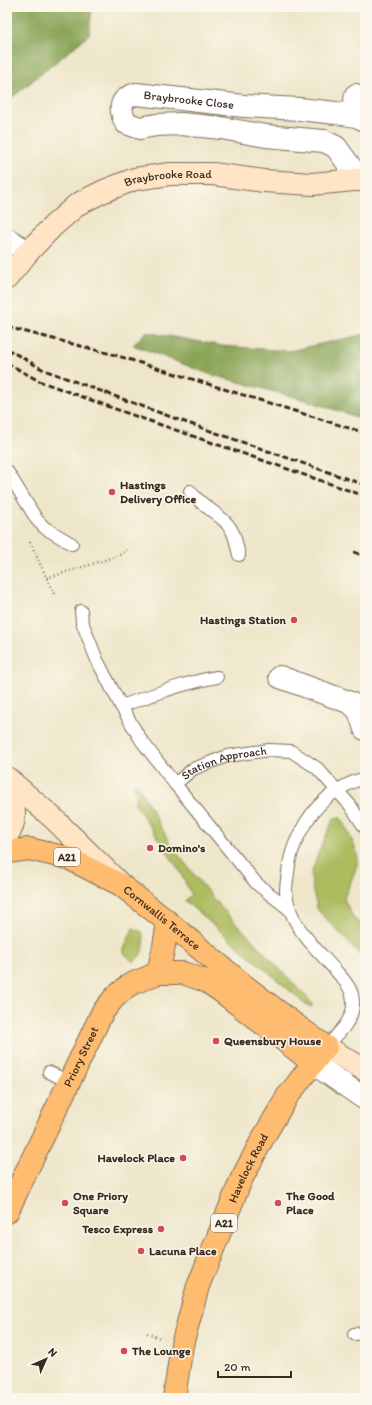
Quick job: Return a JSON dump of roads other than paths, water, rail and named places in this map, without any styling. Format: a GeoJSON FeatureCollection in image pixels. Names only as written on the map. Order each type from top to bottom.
{"type":"FeatureCollection","features":[{"type":"Feature","properties":{"kind":"main road","name":"A21"},"geometry":{"type":"LineString","coordinates":[[7,852],[29,850],[68,858],[121,885]]}},
{"type":"Feature","properties":{"kind":"main road","name":"Cornwallis Terrace"},"geometry":{"type":"LineString","coordinates":[[121,885],[241,983],[326,1047]]}},
{"type":"Feature","properties":{"kind":"main road"},"geometry":{"type":"LineString","coordinates":[[168,922],[158,973],[183,973],[206,981],[245,1009],[313,1063]]}},
{"type":"Feature","properties":{"kind":"main road","name":"Priory Street"},"geometry":{"type":"LineString","coordinates":[[7,1212],[102,1013],[114,998],[129,985],[158,973]]}},
{"type":"Feature","properties":{"kind":"main road","name":"A21"},"geometry":{"type":"LineString","coordinates":[[313,1063],[326,1047]]}},
{"type":"Feature","properties":{"kind":"main road","name":"Havelock Road"},"geometry":{"type":"LineString","coordinates":[[174,1398],[182,1345],[198,1286],[241,1180],[287,1097],[313,1063]]}},
{"type":"Feature","properties":{"kind":"street","name":"Braybrooke Close"},"geometry":{"type":"LineString","coordinates":[[357,110],[244,106],[136,94],[128,96],[122,104],[120,112],[126,123],[140,128],[156,125],[182,124],[221,128],[266,136],[324,141],[336,147],[362,180]]}},
{"type":"Feature","properties":{"kind":"street","name":"Braybrooke Road"},"geometry":{"type":"LineString","coordinates":[[7,278],[28,252],[53,226],[78,204],[104,191],[135,179],[170,174],[213,174],[264,181],[312,184],[362,180]]}},
{"type":"Feature","properties":{"kind":"street"},"geometry":{"type":"LineString","coordinates":[[7,239],[28,252]]}},
{"type":"Feature","properties":{"kind":"street"},"geometry":{"type":"LineString","coordinates":[[280,677],[351,703],[359,711],[365,729]]}},
{"type":"Feature","properties":{"kind":"street","name":"Cornwallis Terrace"},"geometry":{"type":"LineString","coordinates":[[7,778],[12,797],[14,818],[10,832],[7,835]]}},
{"type":"Feature","properties":{"kind":"street","name":"Cornwallis Terrace"},"geometry":{"type":"LineString","coordinates":[[7,778],[58,822],[121,885]]}},
{"type":"Feature","properties":{"kind":"street"},"geometry":{"type":"LineString","coordinates":[[326,1047],[365,1070]]}},
{"type":"Feature","properties":{"kind":"street"},"geometry":{"type":"LineString","coordinates":[[313,1063],[365,1099]]}},
{"type":"Feature","properties":{"kind":"lane"},"geometry":{"type":"LineString","coordinates":[[7,471],[36,520],[45,528],[72,544]]}},
{"type":"Feature","properties":{"kind":"lane"},"geometry":{"type":"LineString","coordinates":[[190,491],[194,498],[225,522],[233,532],[239,554]]}},
{"type":"Feature","properties":{"kind":"lane"},"geometry":{"type":"LineString","coordinates":[[81,611],[82,622],[97,660],[121,706],[141,740],[175,784]]}},
{"type":"Feature","properties":{"kind":"lane"},"geometry":{"type":"LineString","coordinates":[[121,706],[168,689],[217,677]]}},
{"type":"Feature","properties":{"kind":"lane","name":"Station Approach"},"geometry":{"type":"LineString","coordinates":[[289,909],[257,884],[175,784],[193,769],[227,756],[269,750],[290,751],[317,768],[338,790]]}},
{"type":"Feature","properties":{"kind":"lane","name":"Station Approach"},"geometry":{"type":"LineString","coordinates":[[326,1047],[346,1025],[351,1014],[353,1004],[352,997],[349,986],[296,924],[289,909],[286,890],[292,847],[303,826],[316,808],[347,784],[365,778]]}},
{"type":"Feature","properties":{"kind":"lane"},"geometry":{"type":"LineString","coordinates":[[338,790],[365,828]]}},
{"type":"Feature","properties":{"kind":"lane"},"geometry":{"type":"LineString","coordinates":[[49,1072],[69,1082]]}},
{"type":"Feature","properties":{"kind":"railway"},"geometry":{"type":"LineString","coordinates":[[7,327],[115,355],[365,433]]}},
{"type":"Feature","properties":{"kind":"railway"},"geometry":{"type":"LineString","coordinates":[[7,349],[44,370],[182,421],[365,485]]}},
{"type":"Feature","properties":{"kind":"railway"},"geometry":{"type":"LineString","coordinates":[[7,363],[39,381],[365,496]]}},
{"type":"Feature","properties":{"kind":"railway"},"geometry":{"type":"LineString","coordinates":[[354,552],[365,556]]}},
{"type":"Feature","properties":{"kind":"place","name":"Hastings Delivery Office"},"geometry":{"type":"Point","coordinates":[112,492]}},
{"type":"Feature","properties":{"kind":"place","name":"Hastings Station"},"geometry":{"type":"Point","coordinates":[294,620]}},
{"type":"Feature","properties":{"kind":"place","name":"Domino's"},"geometry":{"type":"Point","coordinates":[150,848]}},
{"type":"Feature","properties":{"kind":"place","name":"Queensbury House"},"geometry":{"type":"Point","coordinates":[216,1041]}},
{"type":"Feature","properties":{"kind":"place","name":"Havelock Place"},"geometry":{"type":"Point","coordinates":[183,1158]}},
{"type":"Feature","properties":{"kind":"place","name":"One Priory Square"},"geometry":{"type":"Point","coordinates":[65,1203]}},
{"type":"Feature","properties":{"kind":"place","name":"The Good Place"},"geometry":{"type":"Point","coordinates":[278,1203]}},
{"type":"Feature","properties":{"kind":"place","name":"Tesco Express"},"geometry":{"type":"Point","coordinates":[161,1229]}},
{"type":"Feature","properties":{"kind":"place","name":"Lacuna Place"},"geometry":{"type":"Point","coordinates":[141,1251]}},
{"type":"Feature","properties":{"kind":"place","name":"The Lounge"},"geometry":{"type":"Point","coordinates":[124,1351]}}]}
